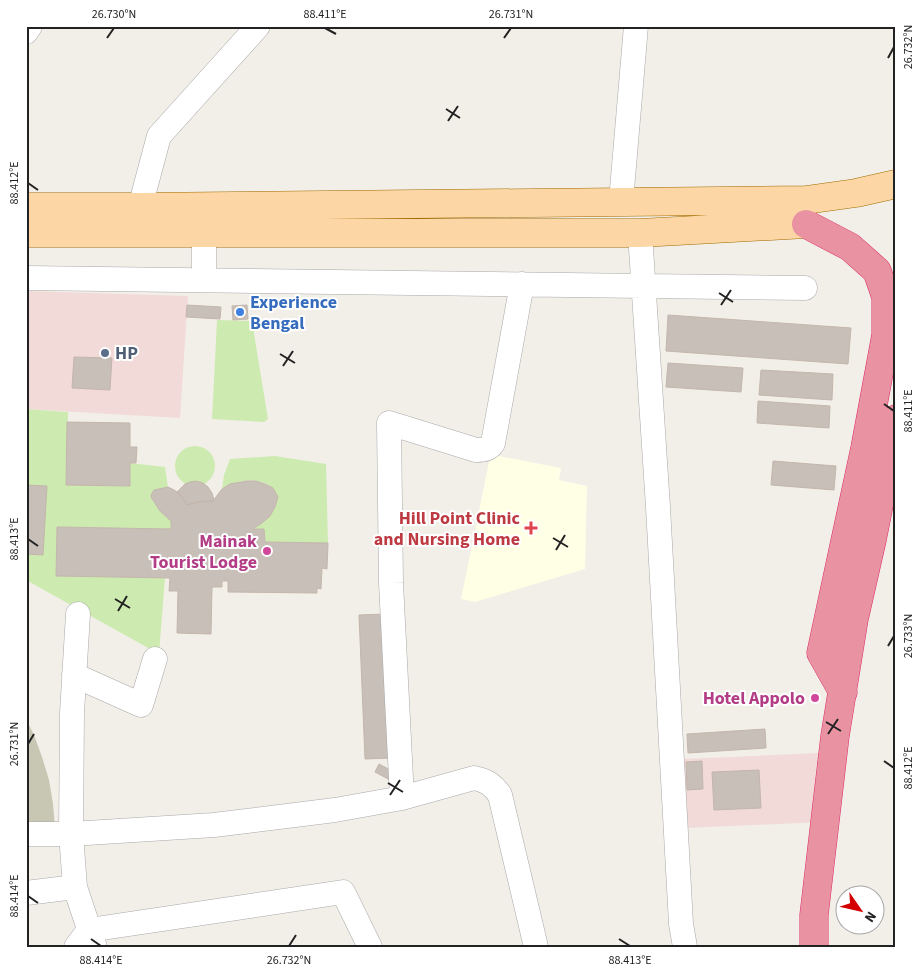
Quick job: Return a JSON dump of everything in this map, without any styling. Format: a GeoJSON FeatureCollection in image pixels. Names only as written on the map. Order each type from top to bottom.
{"type":"FeatureCollection","features":[{"type":"Feature","properties":{"kind":"highway"},"geometry":{"type":"LineString","coordinates":[[806,224],[850,246],[876,271],[886,297],[886,335],[865,448],[821,653],[843,692]]}},
{"type":"Feature","properties":{"kind":"highway"},"geometry":{"type":"LineString","coordinates":[[814,947],[814,915],[824,844],[835,736],[854,619],[896,419]]}},
{"type":"Feature","properties":{"kind":"main road"},"geometry":{"type":"LineString","coordinates":[[26,207],[806,200],[856,193],[896,184]]}},
{"type":"Feature","properties":{"kind":"main road"},"geometry":{"type":"LineString","coordinates":[[204,206],[204,233]]}},
{"type":"Feature","properties":{"kind":"main road"},"geometry":{"type":"LineString","coordinates":[[26,233],[640,233],[806,224]]}},
{"type":"Feature","properties":{"kind":"street"},"geometry":{"type":"LineString","coordinates":[[26,32],[30,26]]}},
{"type":"Feature","properties":{"kind":"street"},"geometry":{"type":"LineString","coordinates":[[140,207],[159,136],[258,26]]}},
{"type":"Feature","properties":{"kind":"street"},"geometry":{"type":"LineString","coordinates":[[621,201],[636,26]]}},
{"type":"Feature","properties":{"kind":"street"},"geometry":{"type":"LineString","coordinates":[[204,233],[204,280]]}},
{"type":"Feature","properties":{"kind":"street"},"geometry":{"type":"LineString","coordinates":[[640,233],[681,924],[685,947]]}},
{"type":"Feature","properties":{"kind":"street"},"geometry":{"type":"LineString","coordinates":[[26,278],[805,288]]}},
{"type":"Feature","properties":{"kind":"street"},"geometry":{"type":"LineString","coordinates":[[402,798],[391,582],[389,423],[476,450],[481,450],[493,443],[522,284]]}},
{"type":"Feature","properties":{"kind":"street"},"geometry":{"type":"LineString","coordinates":[[78,614],[72,713],[71,834],[75,887],[86,941],[343,892],[370,947]]}},
{"type":"Feature","properties":{"kind":"street"},"geometry":{"type":"LineString","coordinates":[[74,675],[141,704],[155,660]]}},
{"type":"Feature","properties":{"kind":"street"},"geometry":{"type":"LineString","coordinates":[[26,834],[71,834],[214,825],[335,810],[402,798],[474,778],[485,780],[500,795],[536,947]]}},
{"type":"Feature","properties":{"kind":"street"},"geometry":{"type":"LineString","coordinates":[[26,893],[75,887]]}},
{"type":"Feature","properties":{"kind":"shaded area","name":"HP"},"geometry":{"type":"Polygon","coordinates":[[[26,291],[188,296],[180,418],[26,409],[26,291]]]}},
{"type":"Feature","properties":{"kind":"shaded area","name":"Hill Point Clinic and Nursing Home"},"geometry":{"type":"Polygon","coordinates":[[[499,456],[561,468],[559,480],[587,486],[585,569],[475,602],[461,599],[489,462],[499,456]]]}},
{"type":"Feature","properties":{"kind":"shaded area"},"geometry":{"type":"Polygon","coordinates":[[[26,719],[34,735],[49,780],[55,828],[26,828],[26,719]]]}},
{"type":"Feature","properties":{"kind":"shaded area"},"geometry":{"type":"Polygon","coordinates":[[[819,753],[815,788],[822,822],[685,828],[683,759],[819,753]]]}},
{"type":"Feature","properties":{"kind":"green space"},"geometry":{"type":"Polygon","coordinates":[[[217,320],[252,321],[268,419],[264,422],[212,419],[217,320]]]}},
{"type":"Feature","properties":{"kind":"green space"},"geometry":{"type":"Polygon","coordinates":[[[26,409],[68,412],[67,485],[129,486],[130,463],[165,467],[168,487],[154,490],[151,497],[160,511],[171,521],[171,529],[57,527],[56,576],[165,578],[159,654],[26,580],[26,554],[42,555],[46,486],[26,485],[26,409]]]}},
{"type":"Feature","properties":{"kind":"green space"},"geometry":{"type":"Polygon","coordinates":[[[199,446],[206,449],[212,455],[215,466],[214,474],[206,483],[199,486],[191,486],[184,483],[176,474],[175,462],[178,455],[187,447],[199,446]]]}},
{"type":"Feature","properties":{"kind":"green space"},"geometry":{"type":"Polygon","coordinates":[[[275,456],[326,464],[328,543],[265,542],[264,529],[253,529],[268,517],[275,506],[276,496],[272,488],[263,483],[251,481],[237,483],[222,489],[224,475],[230,459],[275,456]]]}},
{"type":"Feature","properties":{"kind":"building"},"geometry":{"type":"Polygon","coordinates":[[[187,305],[221,307],[220,319],[186,317],[187,305]]]}},
{"type":"Feature","properties":{"kind":"building","name":"Experience Bengal"},"geometry":{"type":"Polygon","coordinates":[[[247,305],[248,319],[233,320],[232,306],[247,305]]]}},
{"type":"Feature","properties":{"kind":"building"},"geometry":{"type":"Polygon","coordinates":[[[668,315],[851,328],[848,364],[666,351],[668,315]]]}},
{"type":"Feature","properties":{"kind":"building"},"geometry":{"type":"Polygon","coordinates":[[[74,357],[112,358],[110,390],[72,388],[74,357]]]}},
{"type":"Feature","properties":{"kind":"building"},"geometry":{"type":"Polygon","coordinates":[[[668,363],[743,368],[741,392],[666,387],[668,363]]]}},
{"type":"Feature","properties":{"kind":"building"},"geometry":{"type":"Polygon","coordinates":[[[761,370],[833,374],[832,400],[759,395],[761,370]]]}},
{"type":"Feature","properties":{"kind":"building"},"geometry":{"type":"Polygon","coordinates":[[[758,401],[830,406],[829,428],[757,423],[758,401]]]}},
{"type":"Feature","properties":{"kind":"building"},"geometry":{"type":"Polygon","coordinates":[[[67,422],[130,423],[130,447],[137,447],[136,463],[130,463],[130,486],[66,485],[67,422]]]}},
{"type":"Feature","properties":{"kind":"building"},"geometry":{"type":"Polygon","coordinates":[[[773,461],[836,466],[834,490],[771,485],[773,461]]]}},
{"type":"Feature","properties":{"kind":"building"},"geometry":{"type":"Polygon","coordinates":[[[196,481],[208,487],[212,493],[213,501],[187,505],[177,492],[185,484],[196,481]]]}},
{"type":"Feature","properties":{"kind":"building"},"geometry":{"type":"Polygon","coordinates":[[[256,481],[273,488],[278,497],[270,516],[253,529],[264,529],[265,542],[328,543],[327,569],[322,568],[321,589],[317,588],[317,593],[228,592],[228,581],[222,581],[222,587],[212,587],[211,634],[177,633],[178,591],[169,591],[170,578],[56,576],[57,527],[171,529],[171,521],[160,511],[151,497],[154,490],[168,487],[180,494],[187,505],[213,501],[222,489],[230,484],[256,481]]]}},
{"type":"Feature","properties":{"kind":"building"},"geometry":{"type":"Polygon","coordinates":[[[26,485],[47,486],[43,555],[26,554],[26,485]]]}},
{"type":"Feature","properties":{"kind":"building"},"geometry":{"type":"Polygon","coordinates":[[[386,614],[392,758],[365,759],[359,615],[386,614]]]}},
{"type":"Feature","properties":{"kind":"building"},"geometry":{"type":"Polygon","coordinates":[[[765,729],[766,748],[688,753],[687,734],[765,729]]]}},
{"type":"Feature","properties":{"kind":"building"},"geometry":{"type":"Polygon","coordinates":[[[702,761],[703,789],[687,790],[686,762],[702,761]]]}},
{"type":"Feature","properties":{"kind":"building"},"geometry":{"type":"Polygon","coordinates":[[[379,764],[394,772],[390,780],[375,772],[379,764]]]}},
{"type":"Feature","properties":{"kind":"building"},"geometry":{"type":"Polygon","coordinates":[[[759,770],[761,808],[714,810],[712,772],[759,770]]]}},
{"type":"Feature","properties":{"kind":"place","name":"Experience Bengal"},"geometry":{"type":"Point","coordinates":[240,312]}},
{"type":"Feature","properties":{"kind":"place","name":"HP"},"geometry":{"type":"Point","coordinates":[105,353]}},
{"type":"Feature","properties":{"kind":"place","name":"Hill Point Clinic and Nursing Home"},"geometry":{"type":"Point","coordinates":[531,528]}},
{"type":"Feature","properties":{"kind":"place","name":"Mainak Tourist Lodge"},"geometry":{"type":"Point","coordinates":[267,551]}},
{"type":"Feature","properties":{"kind":"place","name":"Hotel Appolo"},"geometry":{"type":"Point","coordinates":[815,698]}}]}
